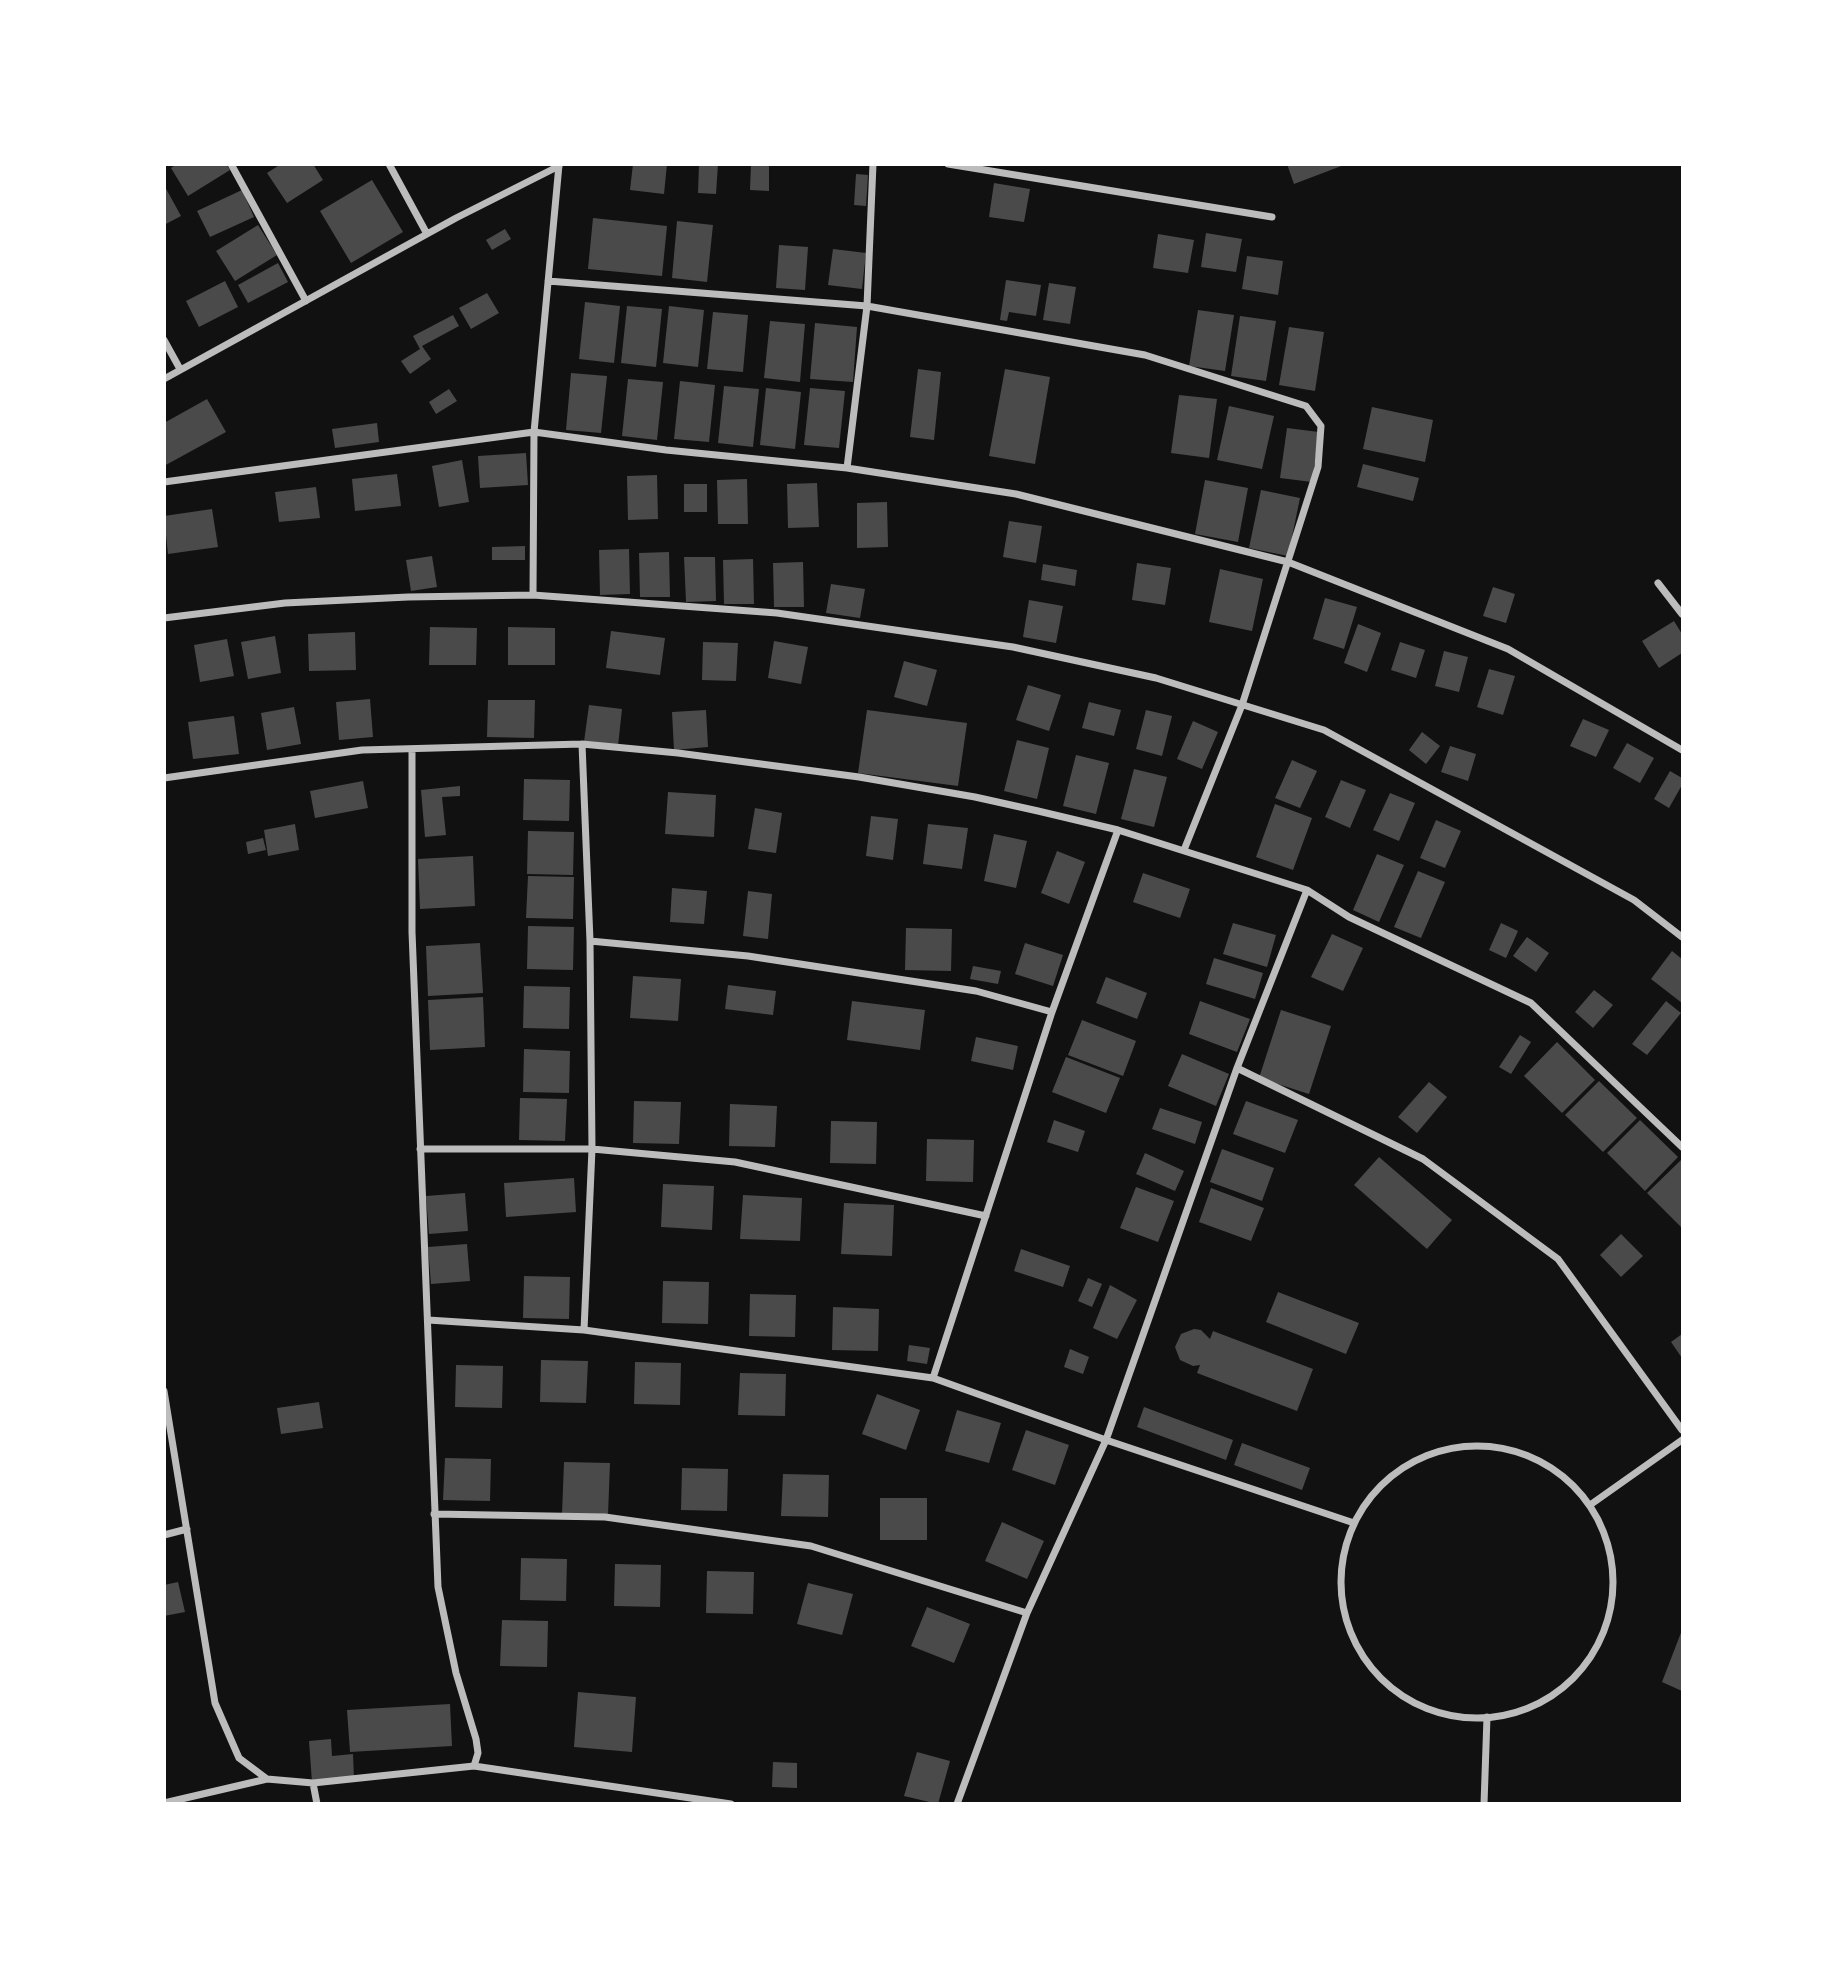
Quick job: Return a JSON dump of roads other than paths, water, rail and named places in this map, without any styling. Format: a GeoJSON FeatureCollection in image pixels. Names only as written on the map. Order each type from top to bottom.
{"type":"FeatureCollection","features":[{"type":"Feature","properties":{"kind":"street"},"geometry":{"type":"LineString","coordinates":[[231,164],[306,300]]}},
{"type":"Feature","properties":{"kind":"street"},"geometry":{"type":"LineString","coordinates":[[389,164],[427,234]]}},
{"type":"Feature","properties":{"kind":"street"},"geometry":{"type":"LineString","coordinates":[[847,468],[867,306],[873,164]]}},
{"type":"Feature","properties":{"kind":"street"},"geometry":{"type":"LineString","coordinates":[[948,164],[1272,217]]}},
{"type":"Feature","properties":{"kind":"street"},"geometry":{"type":"LineString","coordinates":[[164,379],[427,234],[559,165]]}},
{"type":"Feature","properties":{"kind":"street"},"geometry":{"type":"LineString","coordinates":[[533,595],[534,432],[559,165]]}},
{"type":"Feature","properties":{"kind":"street"},"geometry":{"type":"LineString","coordinates":[[548,281],[867,306],[1145,355],[1306,406],[1321,426],[1318,467],[1242,705],[1184,850]]}},
{"type":"Feature","properties":{"kind":"street"},"geometry":{"type":"LineString","coordinates":[[164,340],[180,369]]}},
{"type":"Feature","properties":{"kind":"street"},"geometry":{"type":"LineString","coordinates":[[164,482],[534,432],[666,450],[847,468],[1016,494],[1287,562],[1508,649],[1682,750]]}},
{"type":"Feature","properties":{"kind":"street"},"geometry":{"type":"LineString","coordinates":[[1658,583],[1682,614]]}},
{"type":"Feature","properties":{"kind":"street"},"geometry":{"type":"LineString","coordinates":[[164,618],[285,603],[533,595],[777,613],[1013,647],[1156,678],[1324,730],[1634,900],[1681,932]]}},
{"type":"Feature","properties":{"kind":"street"},"geometry":{"type":"LineString","coordinates":[[582,744],[590,941],[592,1149],[584,1330]]}},
{"type":"Feature","properties":{"kind":"street"},"geometry":{"type":"LineString","coordinates":[[164,778],[362,751],[582,744],[678,753],[859,777],[975,797],[1118,830],[1307,890],[1349,918],[1531,1003],[1682,1147]]}},
{"type":"Feature","properties":{"kind":"street"},"geometry":{"type":"LineString","coordinates":[[412,749],[412,932],[438,1587],[456,1673],[476,1739],[478,1753],[474,1766]]}},
{"type":"Feature","properties":{"kind":"street"},"geometry":{"type":"LineString","coordinates":[[933,1378],[1052,1012],[1118,830]]}},
{"type":"Feature","properties":{"kind":"street"},"geometry":{"type":"LineString","coordinates":[[957,1804],[1027,1613],[1106,1440],[1237,1068],[1307,890]]}},
{"type":"Feature","properties":{"kind":"street"},"geometry":{"type":"LineString","coordinates":[[590,941],[748,956],[962,989],[1052,1012]]}},
{"type":"Feature","properties":{"kind":"street"},"geometry":{"type":"LineString","coordinates":[[1237,1068],[1423,1159],[1558,1259],[1682,1430]]}},
{"type":"Feature","properties":{"kind":"street"},"geometry":{"type":"LineString","coordinates":[[420,1149],[592,1149],[735,1162],[986,1216]]}},
{"type":"Feature","properties":{"kind":"street"},"geometry":{"type":"LineString","coordinates":[[428,1320],[584,1330],[933,1378],[1106,1440],[1354,1523]]}},
{"type":"Feature","properties":{"kind":"street"},"geometry":{"type":"LineString","coordinates":[[164,1391],[215,1703],[239,1758],[267,1779]]}},
{"type":"Feature","properties":{"kind":"street"},"geometry":{"type":"LineString","coordinates":[[1590,1505],[1682,1440]]}},
{"type":"Feature","properties":{"kind":"street"},"geometry":{"type":"LineString","coordinates":[[1467,1446],[1498,1448],[1527,1455],[1562,1475],[1590,1505],[1604,1532],[1612,1561],[1612,1602],[1600,1640],[1590,1658],[1562,1688],[1527,1708],[1487,1717],[1446,1714],[1409,1699],[1377,1674],[1364,1658],[1354,1640],[1342,1602],[1342,1561],[1354,1523],[1378,1489],[1409,1464],[1428,1455],[1467,1446]]}},
{"type":"Feature","properties":{"kind":"street"},"geometry":{"type":"LineString","coordinates":[[434,1514],[605,1517],[811,1546],[1027,1613]]}},
{"type":"Feature","properties":{"kind":"street"},"geometry":{"type":"LineString","coordinates":[[164,1535],[187,1530]]}},
{"type":"Feature","properties":{"kind":"street"},"geometry":{"type":"LineString","coordinates":[[1485,1804],[1487,1717]]}},
{"type":"Feature","properties":{"kind":"street"},"geometry":{"type":"LineString","coordinates":[[164,1803],[267,1779],[313,1783],[474,1766],[731,1804]]}},
{"type":"Feature","properties":{"kind":"street"},"geometry":{"type":"LineString","coordinates":[[313,1783],[317,1804]]}}]}
